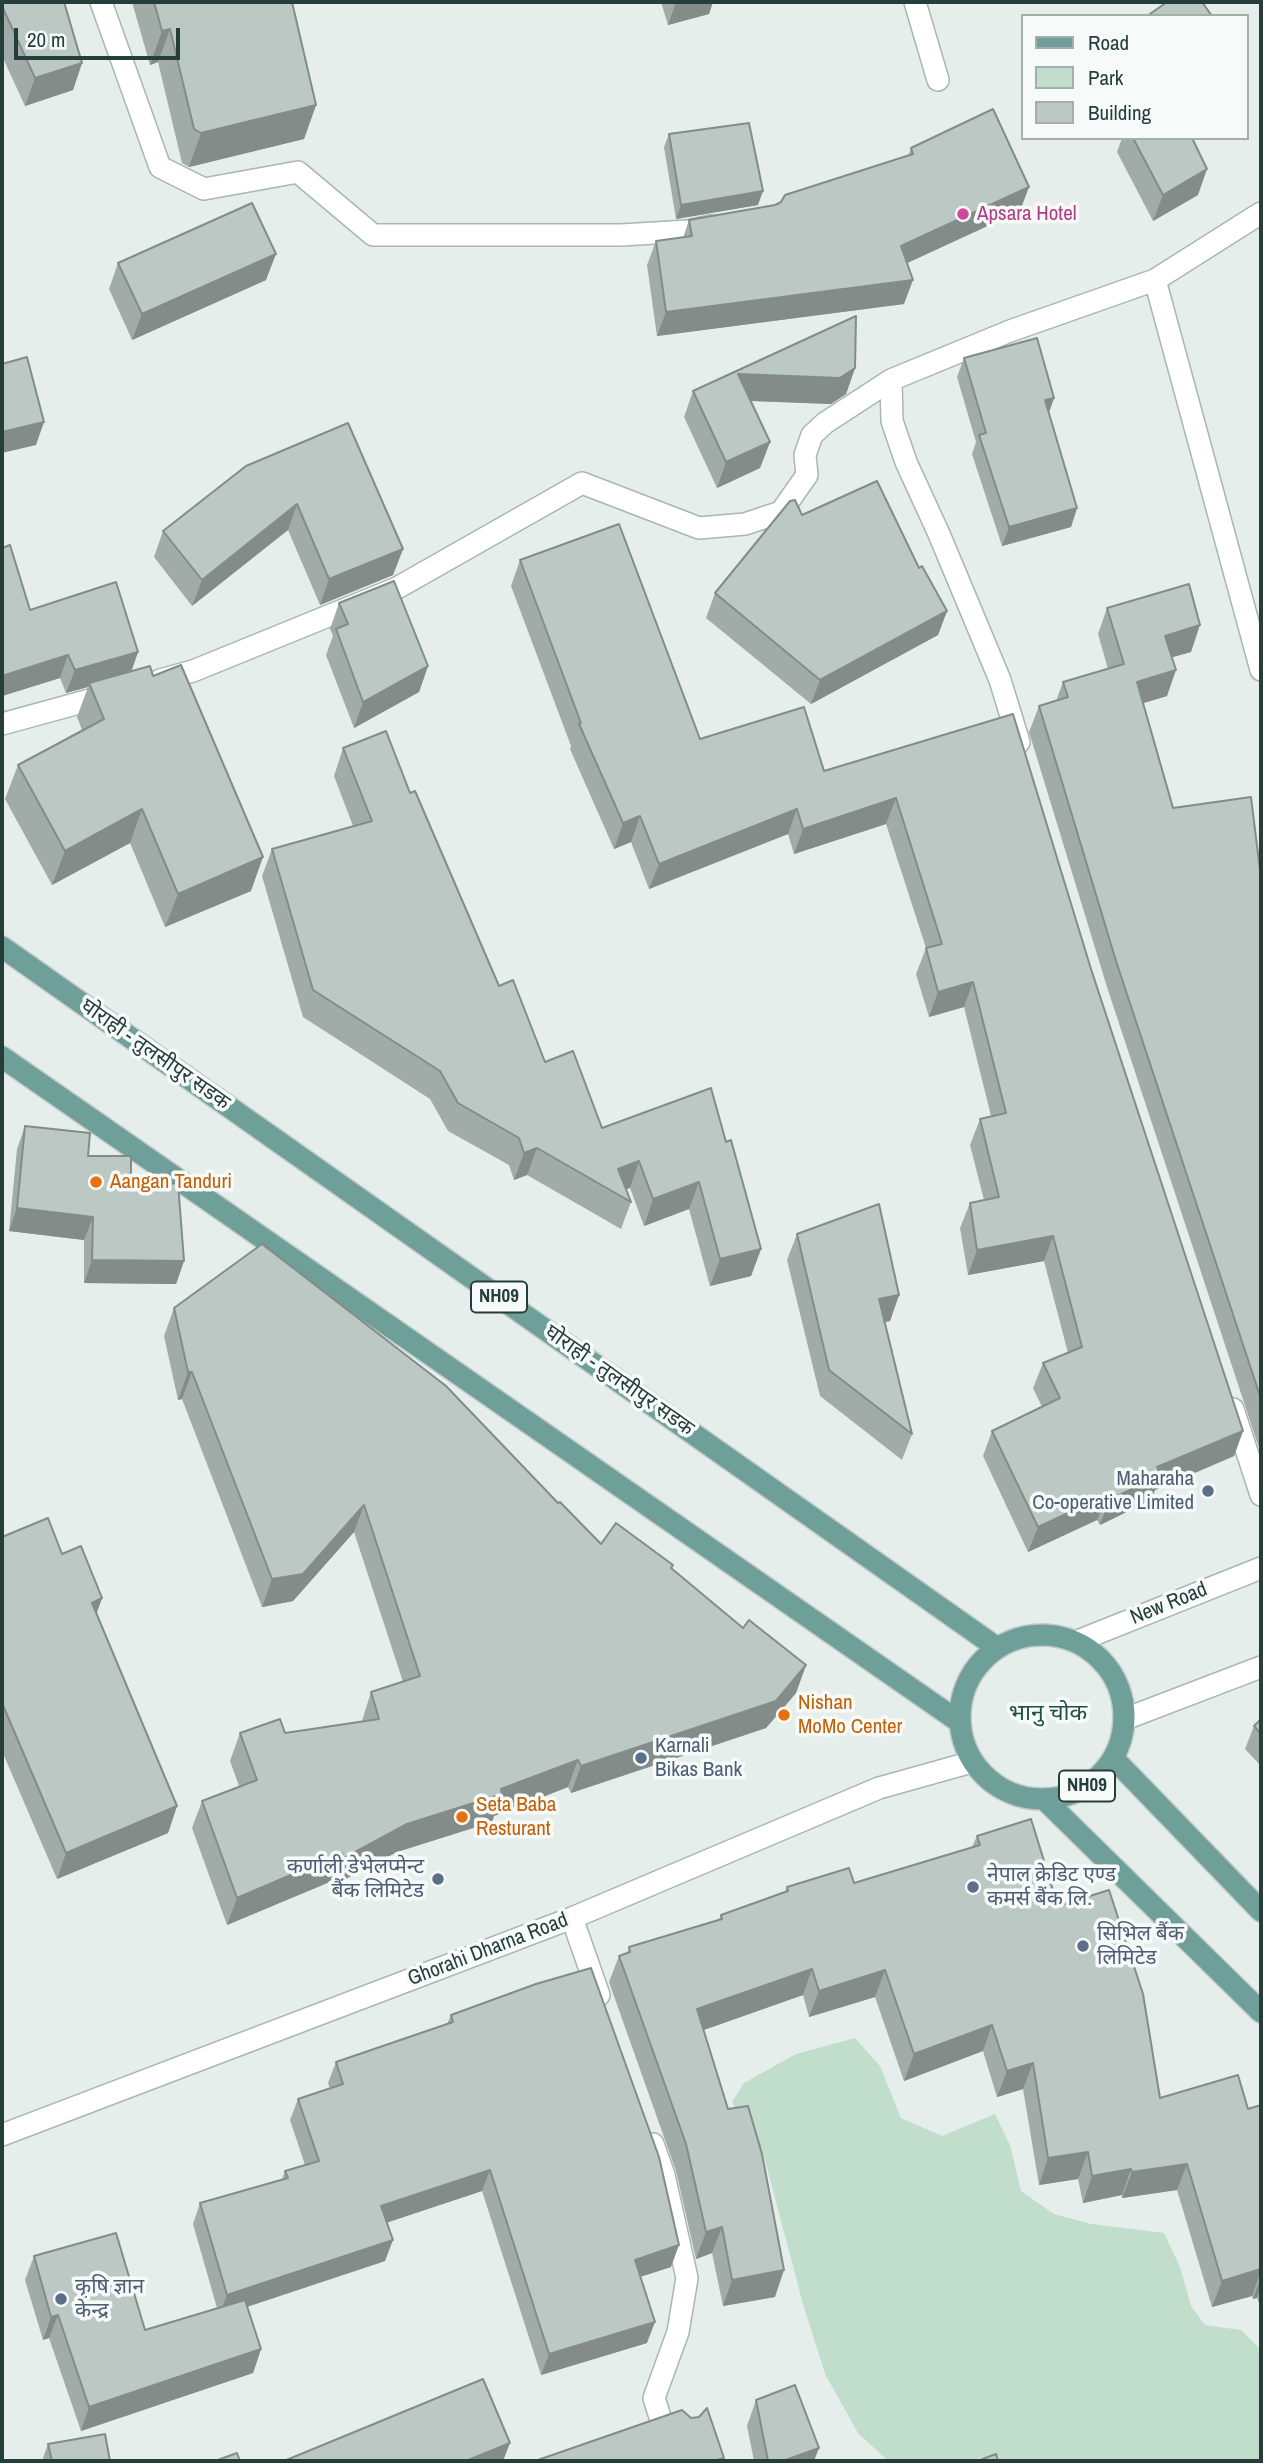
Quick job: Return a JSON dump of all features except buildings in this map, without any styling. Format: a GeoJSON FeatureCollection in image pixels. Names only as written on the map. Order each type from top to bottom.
{"type":"FeatureCollection","features":[{"type":"Feature","properties":{"kind":"main road","name":"घोराही - तुलसीपुर सडक"},"geometry":{"type":"LineString","coordinates":[[2,947],[996,1647]]}},
{"type":"Feature","properties":{"kind":"main road"},"geometry":{"type":"LineString","coordinates":[[2,1057],[958,1721]]}},
{"type":"Feature","properties":{"kind":"main road","name":"NH09"},"geometry":{"type":"LineString","coordinates":[[1036,1633],[1077,1641],[1103,1660],[1120,1687],[1125,1719],[1114,1759],[1096,1781],[1072,1794],[1044,1800],[1016,1795],[991,1783],[972,1762],[958,1721],[962,1692],[975,1666],[996,1647],[1036,1633]]}},
{"type":"Feature","properties":{"kind":"main road","name":"NH09"},"geometry":{"type":"LineString","coordinates":[[1114,1759],[1261,1911]]}},
{"type":"Feature","properties":{"kind":"main road","name":"NH09"},"geometry":{"type":"LineString","coordinates":[[1044,1800],[1261,2012]]}},
{"type":"Feature","properties":{"kind":"street"},"geometry":{"type":"LineString","coordinates":[[101,2],[160,167],[204,189],[298,172],[373,235],[621,235],[688,231],[725,224]]}},
{"type":"Feature","properties":{"kind":"street"},"geometry":{"type":"LineString","coordinates":[[915,2],[938,80]]}},
{"type":"Feature","properties":{"kind":"street"},"geometry":{"type":"LineString","coordinates":[[2,724],[194,671],[397,588],[582,483],[699,528],[745,524],[781,512],[807,475],[805,455],[811,435],[891,380],[1010,331],[1155,280],[1261,213]]}},
{"type":"Feature","properties":{"kind":"street"},"geometry":{"type":"LineString","coordinates":[[1155,280],[1261,670]]}},
{"type":"Feature","properties":{"kind":"street"},"geometry":{"type":"LineString","coordinates":[[891,380],[891,421],[1000,680],[1024,758]]}},
{"type":"Feature","properties":{"kind":"street"},"geometry":{"type":"LineString","coordinates":[[1226,1389],[1261,1495]]}},
{"type":"Feature","properties":{"kind":"street","name":"New Road"},"geometry":{"type":"LineString","coordinates":[[1077,1641],[1261,1568]]}},
{"type":"Feature","properties":{"kind":"street"},"geometry":{"type":"LineString","coordinates":[[1125,1719],[1261,1667]]}},
{"type":"Feature","properties":{"kind":"street","name":"Ghorahi Dharna Road"},"geometry":{"type":"LineString","coordinates":[[2,2135],[572,1918],[879,1787],[972,1762]]}},
{"type":"Feature","properties":{"kind":"street"},"geometry":{"type":"LineString","coordinates":[[572,1918],[604,2008]]}},
{"type":"Feature","properties":{"kind":"street"},"geometry":{"type":"LineString","coordinates":[[645,2123],[664,2175],[687,2278],[678,2332],[654,2398],[674,2461]]}},
{"type":"Feature","properties":{"kind":"green space"},"geometry":{"type":"Polygon","coordinates":[[[855,2038],[880,2066],[901,2118],[942,2136],[995,2114],[1010,2145],[1021,2191],[1054,2214],[1091,2224],[1164,2233],[1180,2267],[1191,2306],[1205,2325],[1241,2330],[1261,2350],[1261,2461],[986,2461],[982,2457],[972,2461],[888,2461],[858,2433],[825,2374],[803,2304],[762,2149],[732,2102],[744,2083],[796,2054],[855,2038]]]}},
{"type":"Feature","properties":{"kind":"place","name":"Apsara Hotel"},"geometry":{"type":"Point","coordinates":[963,214]}},
{"type":"Feature","properties":{"kind":"place","name":"Aangan Tanduri"},"geometry":{"type":"Point","coordinates":[96,1182]}},
{"type":"Feature","properties":{"kind":"place","name":"Maharaha Co-operative Limited"},"geometry":{"type":"Point","coordinates":[1208,1491]}},
{"type":"Feature","properties":{"kind":"place","name":"Nishan MoMo Center"},"geometry":{"type":"Point","coordinates":[784,1715]}},
{"type":"Feature","properties":{"kind":"place","name":"Karnali Bikas Bank"},"geometry":{"type":"Point","coordinates":[641,1758]}},
{"type":"Feature","properties":{"kind":"place","name":"Seta Baba Resturant"},"geometry":{"type":"Point","coordinates":[462,1817]}},
{"type":"Feature","properties":{"kind":"place","name":"कर्णाली डेभेलप्मेन्ट बैंक लिमिटेड"},"geometry":{"type":"Point","coordinates":[438,1879]}},
{"type":"Feature","properties":{"kind":"place","name":"नेपाल क्रेडिट एण्ड कमर्स बैंक लि."},"geometry":{"type":"Point","coordinates":[973,1887]}},
{"type":"Feature","properties":{"kind":"place","name":"सिभिल बैंक लिमिटेड"},"geometry":{"type":"Point","coordinates":[1083,1946]}},
{"type":"Feature","properties":{"kind":"place","name":"कृषि ज्ञान केन्द्र"},"geometry":{"type":"Point","coordinates":[61,2299]}},
{"type":"Feature","properties":{"kind":"district","name":"भानु चोक"},"geometry":{"type":"Point","coordinates":[1048,1714]}}]}
